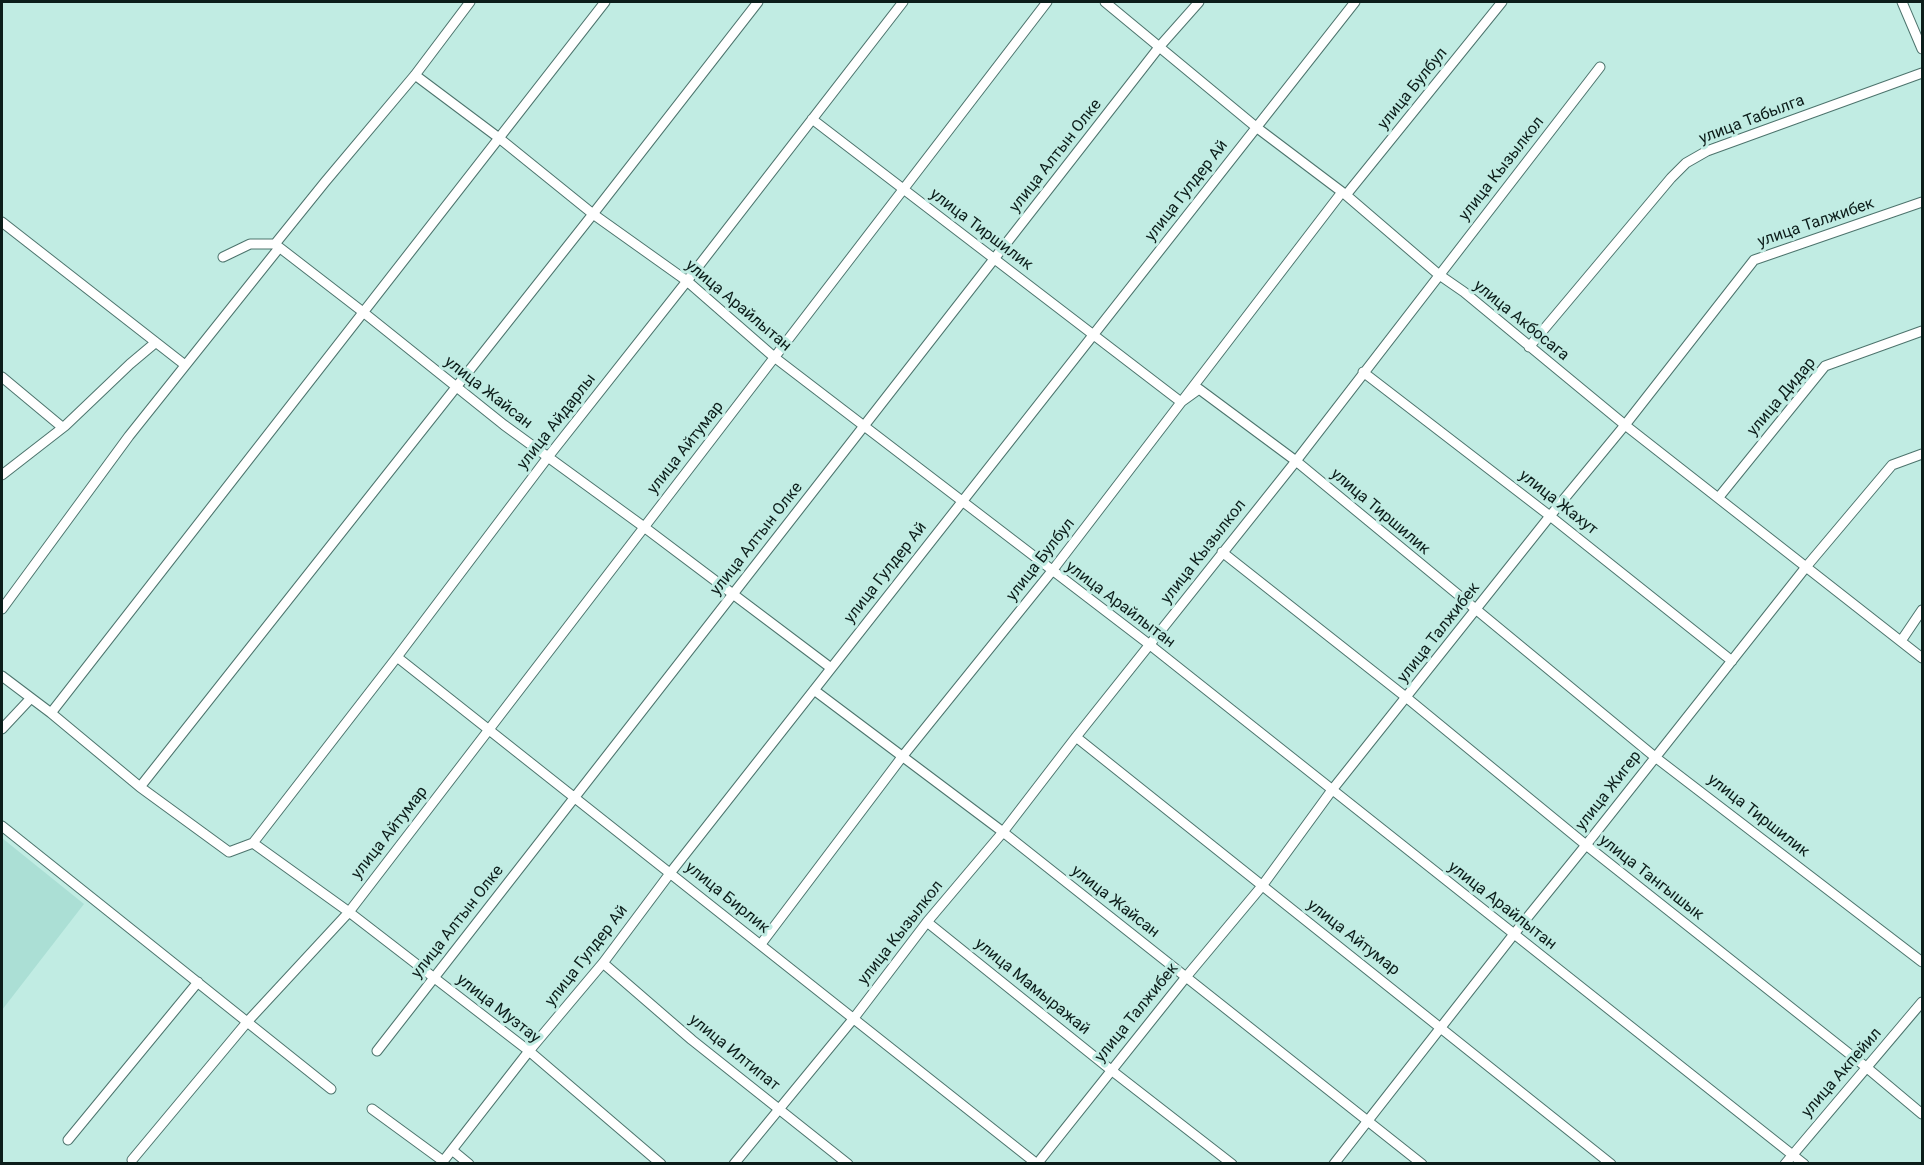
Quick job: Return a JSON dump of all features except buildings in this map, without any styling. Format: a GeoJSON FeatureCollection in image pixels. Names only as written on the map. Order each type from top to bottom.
{"type":"FeatureCollection","features":[{"type":"Feature","properties":{"kind":"street"},"geometry":{"type":"LineString","coordinates":[[2,609],[129,436],[324,182],[415,75],[470,2]]}},
{"type":"Feature","properties":{"kind":"street"},"geometry":{"type":"LineString","coordinates":[[51,713],[605,2]]}},
{"type":"Feature","properties":{"kind":"street"},"geometry":{"type":"LineString","coordinates":[[140,787],[758,2]]}},
{"type":"Feature","properties":{"kind":"street","name":"улица Айдарлы"},"geometry":{"type":"LineString","coordinates":[[253,843],[548,457],[903,2]]}},
{"type":"Feature","properties":{"kind":"street","name":"улица Айтумар"},"geometry":{"type":"LineString","coordinates":[[132,1160],[248,1021],[349,912],[1047,2]]}},
{"type":"Feature","properties":{"kind":"street","name":"улица Акбосага"},"geometry":{"type":"LineString","coordinates":[[1105,2],[1256,127],[1344,194],[1438,274],[1464,292],[1625,425],[1923,658]]}},
{"type":"Feature","properties":{"kind":"street","name":"улица Алтын Олке"},"geometry":{"type":"LineString","coordinates":[[377,1051],[1160,46],[1199,2]]}},
{"type":"Feature","properties":{"kind":"street","name":"улица Гулдер Ай"},"geometry":{"type":"LineString","coordinates":[[442,1162],[528,1051],[603,963],[813,690],[1355,2]]}},
{"type":"Feature","properties":{"kind":"street","name":"улица Булбул"},"geometry":{"type":"LineString","coordinates":[[761,944],[902,757],[1052,571],[1344,194],[1502,2]]}},
{"type":"Feature","properties":{"kind":"street"},"geometry":{"type":"LineString","coordinates":[[1902,2],[1923,49]]}},
{"type":"Feature","properties":{"kind":"street","name":"улица Кызылкол"},"geometry":{"type":"LineString","coordinates":[[734,1164],[854,1018],[927,922],[1003,832],[1296,461],[1438,274],[1600,67]]}},
{"type":"Feature","properties":{"kind":"street","name":"улица Табылга"},"geometry":{"type":"LineString","coordinates":[[1529,347],[1686,163],[1707,151],[1923,73]]}},
{"type":"Feature","properties":{"kind":"street","name":"улица Арайлытан"},"geometry":{"type":"LineString","coordinates":[[415,75],[499,138],[593,214],[687,281],[774,357],[1150,645],[1804,1164]]}},
{"type":"Feature","properties":{"kind":"street","name":"улица Тиршилик"},"geometry":{"type":"LineString","coordinates":[[812,119],[1181,402],[1199,389],[1296,461],[1656,756],[1923,962]]}},
{"type":"Feature","properties":{"kind":"street","name":"улица Талжибек"},"geometry":{"type":"LineString","coordinates":[[1037,1164],[1186,977],[1262,886],[1332,790],[1625,425],[1754,260],[1923,202]]}},
{"type":"Feature","properties":{"kind":"street"},"geometry":{"type":"LineString","coordinates":[[2,222],[185,365]]}},
{"type":"Feature","properties":{"kind":"street"},"geometry":{"type":"LineString","coordinates":[[223,257],[250,244],[277,246]]}},
{"type":"Feature","properties":{"kind":"street","name":"улица Жайсан"},"geometry":{"type":"LineString","coordinates":[[277,246],[504,425],[831,668]]}},
{"type":"Feature","properties":{"kind":"street","name":"улица Дидар"},"geometry":{"type":"LineString","coordinates":[[1719,497],[1825,366],[1923,331]]}},
{"type":"Feature","properties":{"kind":"street"},"geometry":{"type":"LineString","coordinates":[[2,475],[62,427],[155,342]]}},
{"type":"Feature","properties":{"kind":"street","name":"улица Жахут"},"geometry":{"type":"LineString","coordinates":[[1364,372],[1732,661]]}},
{"type":"Feature","properties":{"kind":"street"},"geometry":{"type":"LineString","coordinates":[[2,377],[62,427]]}},
{"type":"Feature","properties":{"kind":"street","name":"улица Жигер"},"geometry":{"type":"LineString","coordinates":[[1334,1164],[1806,567],[1892,465],[1923,454]]}},
{"type":"Feature","properties":{"kind":"street","name":"улица Тангышык"},"geometry":{"type":"LineString","coordinates":[[1222,552],[1407,698],[1586,845],[1923,1114]]}},
{"type":"Feature","properties":{"kind":"street"},"geometry":{"type":"LineString","coordinates":[[1901,641],[1923,609]]}},
{"type":"Feature","properties":{"kind":"street","name":"улица Бирлик"},"geometry":{"type":"LineString","coordinates":[[397,657],[1037,1164]]}},
{"type":"Feature","properties":{"kind":"street"},"geometry":{"type":"LineString","coordinates":[[2,676],[51,713],[140,787],[229,852],[253,843]]}},
{"type":"Feature","properties":{"kind":"street","name":"улица Жайсан"},"geometry":{"type":"LineString","coordinates":[[813,690],[1003,832],[1422,1164]]}},
{"type":"Feature","properties":{"kind":"street"},"geometry":{"type":"LineString","coordinates":[[2,729],[31,698]]}},
{"type":"Feature","properties":{"kind":"street","name":"улица Айтумар"},"geometry":{"type":"LineString","coordinates":[[1076,737],[1611,1164]]}},
{"type":"Feature","properties":{"kind":"street"},"geometry":{"type":"LineString","coordinates":[[2,826],[331,1089]]}},
{"type":"Feature","properties":{"kind":"street","name":"улица Музтау"},"geometry":{"type":"LineString","coordinates":[[253,843],[349,912],[528,1051],[661,1164]]}},
{"type":"Feature","properties":{"kind":"street","name":"улица Мамыражай"},"geometry":{"type":"LineString","coordinates":[[927,922],[1232,1164]]}},
{"type":"Feature","properties":{"kind":"street","name":"улица Илтипат"},"geometry":{"type":"LineString","coordinates":[[603,963],[692,1040],[848,1164]]}},
{"type":"Feature","properties":{"kind":"street"},"geometry":{"type":"LineString","coordinates":[[68,1140],[198,982]]}},
{"type":"Feature","properties":{"kind":"street","name":"улица Акпейил"},"geometry":{"type":"LineString","coordinates":[[1785,1164],[1923,1002]]}},
{"type":"Feature","properties":{"kind":"street"},"geometry":{"type":"LineString","coordinates":[[372,1109],[442,1162]]}},
{"type":"Feature","properties":{"kind":"street"},"geometry":{"type":"LineString","coordinates":[[452,1150],[469,1164]]}},
{"type":"Feature","properties":{"kind":"shaded area"},"geometry":{"type":"Polygon","coordinates":[[[2,838],[84,904],[2,1010],[2,838]]]}}]}
